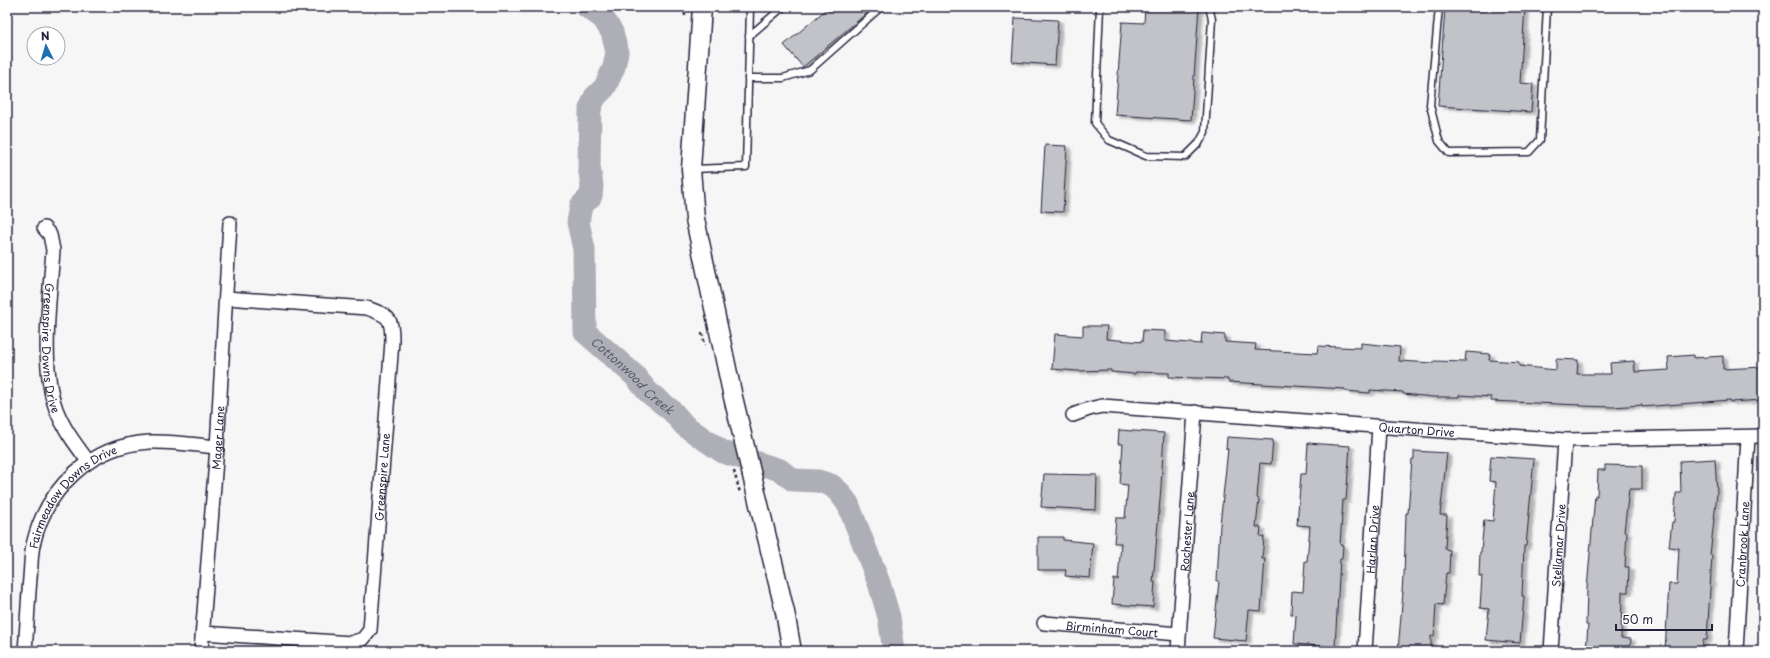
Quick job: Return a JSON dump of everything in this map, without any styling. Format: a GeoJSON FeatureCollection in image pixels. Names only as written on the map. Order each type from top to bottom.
{"type":"FeatureCollection","features":[{"type":"Feature","properties":{"kind":"main road"},"geometry":{"type":"LineString","coordinates":[[702,7],[691,169],[698,235],[733,397],[785,612],[792,651]]}},
{"type":"Feature","properties":{"kind":"street","name":"Mager Lane"},"geometry":{"type":"LineString","coordinates":[[201,651],[217,447],[230,223]]}},
{"type":"Feature","properties":{"kind":"street","name":"Greenspire Downs Drive"},"geometry":{"type":"LineString","coordinates":[[44,228],[50,235],[52,250],[48,352],[49,382],[56,409],[65,428],[88,461]]}},
{"type":"Feature","properties":{"kind":"street","name":"Greenspire Lane"},"geometry":{"type":"LineString","coordinates":[[202,633],[351,644],[363,639],[370,630],[392,340],[392,324],[384,314],[368,308],[226,298]]}},
{"type":"Feature","properties":{"kind":"street","name":"Quarton Drive"},"geometry":{"type":"LineString","coordinates":[[1073,415],[1102,406],[1565,440],[1763,436]]}},
{"type":"Feature","properties":{"kind":"street","name":"Rochester Lane"},"geometry":{"type":"LineString","coordinates":[[1178,651],[1195,412]]}},
{"type":"Feature","properties":{"kind":"street","name":"Harlan Drive"},"geometry":{"type":"LineString","coordinates":[[1365,651],[1379,427]]}},
{"type":"Feature","properties":{"kind":"street","name":"Cranbrook Lane"},"geometry":{"type":"LineString","coordinates":[[1736,651],[1748,437]]}},
{"type":"Feature","properties":{"kind":"street","name":"Stellamar Drive"},"geometry":{"type":"LineString","coordinates":[[1551,651],[1565,440]]}},
{"type":"Feature","properties":{"kind":"street","name":"Fairmeadow Downs Drive"},"geometry":{"type":"LineString","coordinates":[[25,651],[33,546],[40,522],[48,504],[65,481],[88,461],[103,453],[128,446],[150,442],[217,447]]}},
{"type":"Feature","properties":{"kind":"street","name":"Birminham Court"},"geometry":{"type":"LineString","coordinates":[[1044,623],[1179,634]]}},
{"type":"Feature","properties":{"kind":"lane"},"geometry":{"type":"LineString","coordinates":[[691,169],[746,167],[750,7]]}},
{"type":"Feature","properties":{"kind":"lane"},"geometry":{"type":"LineString","coordinates":[[749,36],[783,7]]}},
{"type":"Feature","properties":{"kind":"lane"},"geometry":{"type":"LineString","coordinates":[[748,78],[783,78],[810,70],[880,7]]}},
{"type":"Feature","properties":{"kind":"lane"},"geometry":{"type":"LineString","coordinates":[[1100,7],[1095,123],[1109,140],[1146,156],[1185,157],[1199,143],[1205,132],[1212,19],[1209,7]]}},
{"type":"Feature","properties":{"kind":"lane"},"geometry":{"type":"LineString","coordinates":[[1439,7],[1430,105],[1439,142],[1449,153],[1528,152],[1540,140],[1547,7]]}},
{"type":"Feature","properties":{"kind":"building"},"geometry":{"type":"Polygon","coordinates":[[[829,7],[874,7],[803,67],[784,45],[829,7]]]}},
{"type":"Feature","properties":{"kind":"building"},"geometry":{"type":"Polygon","coordinates":[[[1145,7],[1199,7],[1191,120],[1115,115],[1122,22],[1144,23],[1145,7]]]}},
{"type":"Feature","properties":{"kind":"building"},"geometry":{"type":"Polygon","coordinates":[[[1445,7],[1525,7],[1520,83],[1533,84],[1531,112],[1438,106],[1445,7]]]}},
{"type":"Feature","properties":{"kind":"building"},"geometry":{"type":"Polygon","coordinates":[[[1015,18],[1058,20],[1055,65],[1012,62],[1015,18]]]}},
{"type":"Feature","properties":{"kind":"building"},"geometry":{"type":"Polygon","coordinates":[[[1045,145],[1067,146],[1063,212],[1041,211],[1045,145]]]}},
{"type":"Feature","properties":{"kind":"building"},"geometry":{"type":"Polygon","coordinates":[[[1083,326],[1107,326],[1106,339],[1142,342],[1143,330],[1165,331],[1165,341],[1201,344],[1202,333],[1225,335],[1225,342],[1256,344],[1255,350],[1317,353],[1318,346],[1361,348],[1361,343],[1400,347],[1399,361],[1434,363],[1434,361],[1465,362],[1466,352],[1490,354],[1489,360],[1519,362],[1519,366],[1556,370],[1556,359],[1578,360],[1577,374],[1611,374],[1610,363],[1634,361],[1635,372],[1669,370],[1668,357],[1694,355],[1694,358],[1723,356],[1723,369],[1763,367],[1763,400],[1730,402],[1730,400],[1642,407],[1642,405],[1613,407],[1580,406],[1491,401],[1491,397],[1459,395],[1459,397],[1433,397],[1403,394],[1403,392],[1370,390],[1370,393],[1345,391],[1345,389],[1228,382],[1228,379],[1169,377],[1169,373],[1135,372],[1135,374],[1111,372],[1111,370],[1077,371],[1052,369],[1055,334],[1083,336],[1083,326]]]}},
{"type":"Feature","properties":{"kind":"building"},"geometry":{"type":"Polygon","coordinates":[[[1119,430],[1164,433],[1153,582],[1155,582],[1153,607],[1112,604],[1114,579],[1118,580],[1121,543],[1114,543],[1116,518],[1125,518],[1128,485],[1120,484],[1123,444],[1118,444],[1119,430]]]}},
{"type":"Feature","properties":{"kind":"building"},"geometry":{"type":"Polygon","coordinates":[[[1227,437],[1273,440],[1271,464],[1260,463],[1257,498],[1259,499],[1256,527],[1261,527],[1260,536],[1264,537],[1262,559],[1265,559],[1261,611],[1249,610],[1246,641],[1213,638],[1219,581],[1217,581],[1220,525],[1228,449],[1226,449],[1227,437]]]}},
{"type":"Feature","properties":{"kind":"building"},"geometry":{"type":"Polygon","coordinates":[[[1308,443],[1350,446],[1346,500],[1343,500],[1340,545],[1343,545],[1342,559],[1340,559],[1335,647],[1294,644],[1296,615],[1291,614],[1292,591],[1303,592],[1305,561],[1307,561],[1310,526],[1297,525],[1301,474],[1306,474],[1308,443]]]}},
{"type":"Feature","properties":{"kind":"building"},"geometry":{"type":"Polygon","coordinates":[[[1414,451],[1447,453],[1440,515],[1447,515],[1445,549],[1450,550],[1449,573],[1446,573],[1443,605],[1436,604],[1434,636],[1431,636],[1431,651],[1398,651],[1404,577],[1406,513],[1408,513],[1412,459],[1414,459],[1414,451]]]}},
{"type":"Feature","properties":{"kind":"building"},"geometry":{"type":"Polygon","coordinates":[[[1491,456],[1534,459],[1526,546],[1524,546],[1522,596],[1524,596],[1520,643],[1486,640],[1489,609],[1480,608],[1482,576],[1479,576],[1480,552],[1484,520],[1493,521],[1496,482],[1489,481],[1491,456]]]}},
{"type":"Feature","properties":{"kind":"building"},"geometry":{"type":"Polygon","coordinates":[[[1715,459],[1717,493],[1710,555],[1712,555],[1707,640],[1703,640],[1702,651],[1665,651],[1669,584],[1677,584],[1679,548],[1669,547],[1672,522],[1674,522],[1676,493],[1681,493],[1680,461],[1715,459]]]}},
{"type":"Feature","properties":{"kind":"building"},"geometry":{"type":"Polygon","coordinates":[[[1605,465],[1642,466],[1642,489],[1629,489],[1624,532],[1627,532],[1625,567],[1629,567],[1628,592],[1622,592],[1621,638],[1631,639],[1630,651],[1586,651],[1588,625],[1586,625],[1587,589],[1595,495],[1597,496],[1598,470],[1605,470],[1605,465]]]}},
{"type":"Feature","properties":{"kind":"building"},"geometry":{"type":"Polygon","coordinates":[[[1044,474],[1097,475],[1096,510],[1041,507],[1044,474]]]}},
{"type":"Feature","properties":{"kind":"building"},"geometry":{"type":"Polygon","coordinates":[[[1038,537],[1063,537],[1063,540],[1093,543],[1090,578],[1065,576],[1066,570],[1038,570],[1038,537]]]}},
{"type":"Feature","properties":{"kind":"waterway","name":"Cottonwood Creek"},"geometry":{"type":"LineString","coordinates":[[587,7],[603,18],[612,32],[617,52],[614,67],[605,87],[595,97],[590,109],[589,166],[592,186],[591,196],[581,206],[578,222],[584,249],[585,332],[634,375],[648,392],[672,411],[685,426],[723,452],[780,470],[793,480],[818,481],[831,485],[839,492],[848,504],[879,583],[889,617],[894,651]]}}]}
